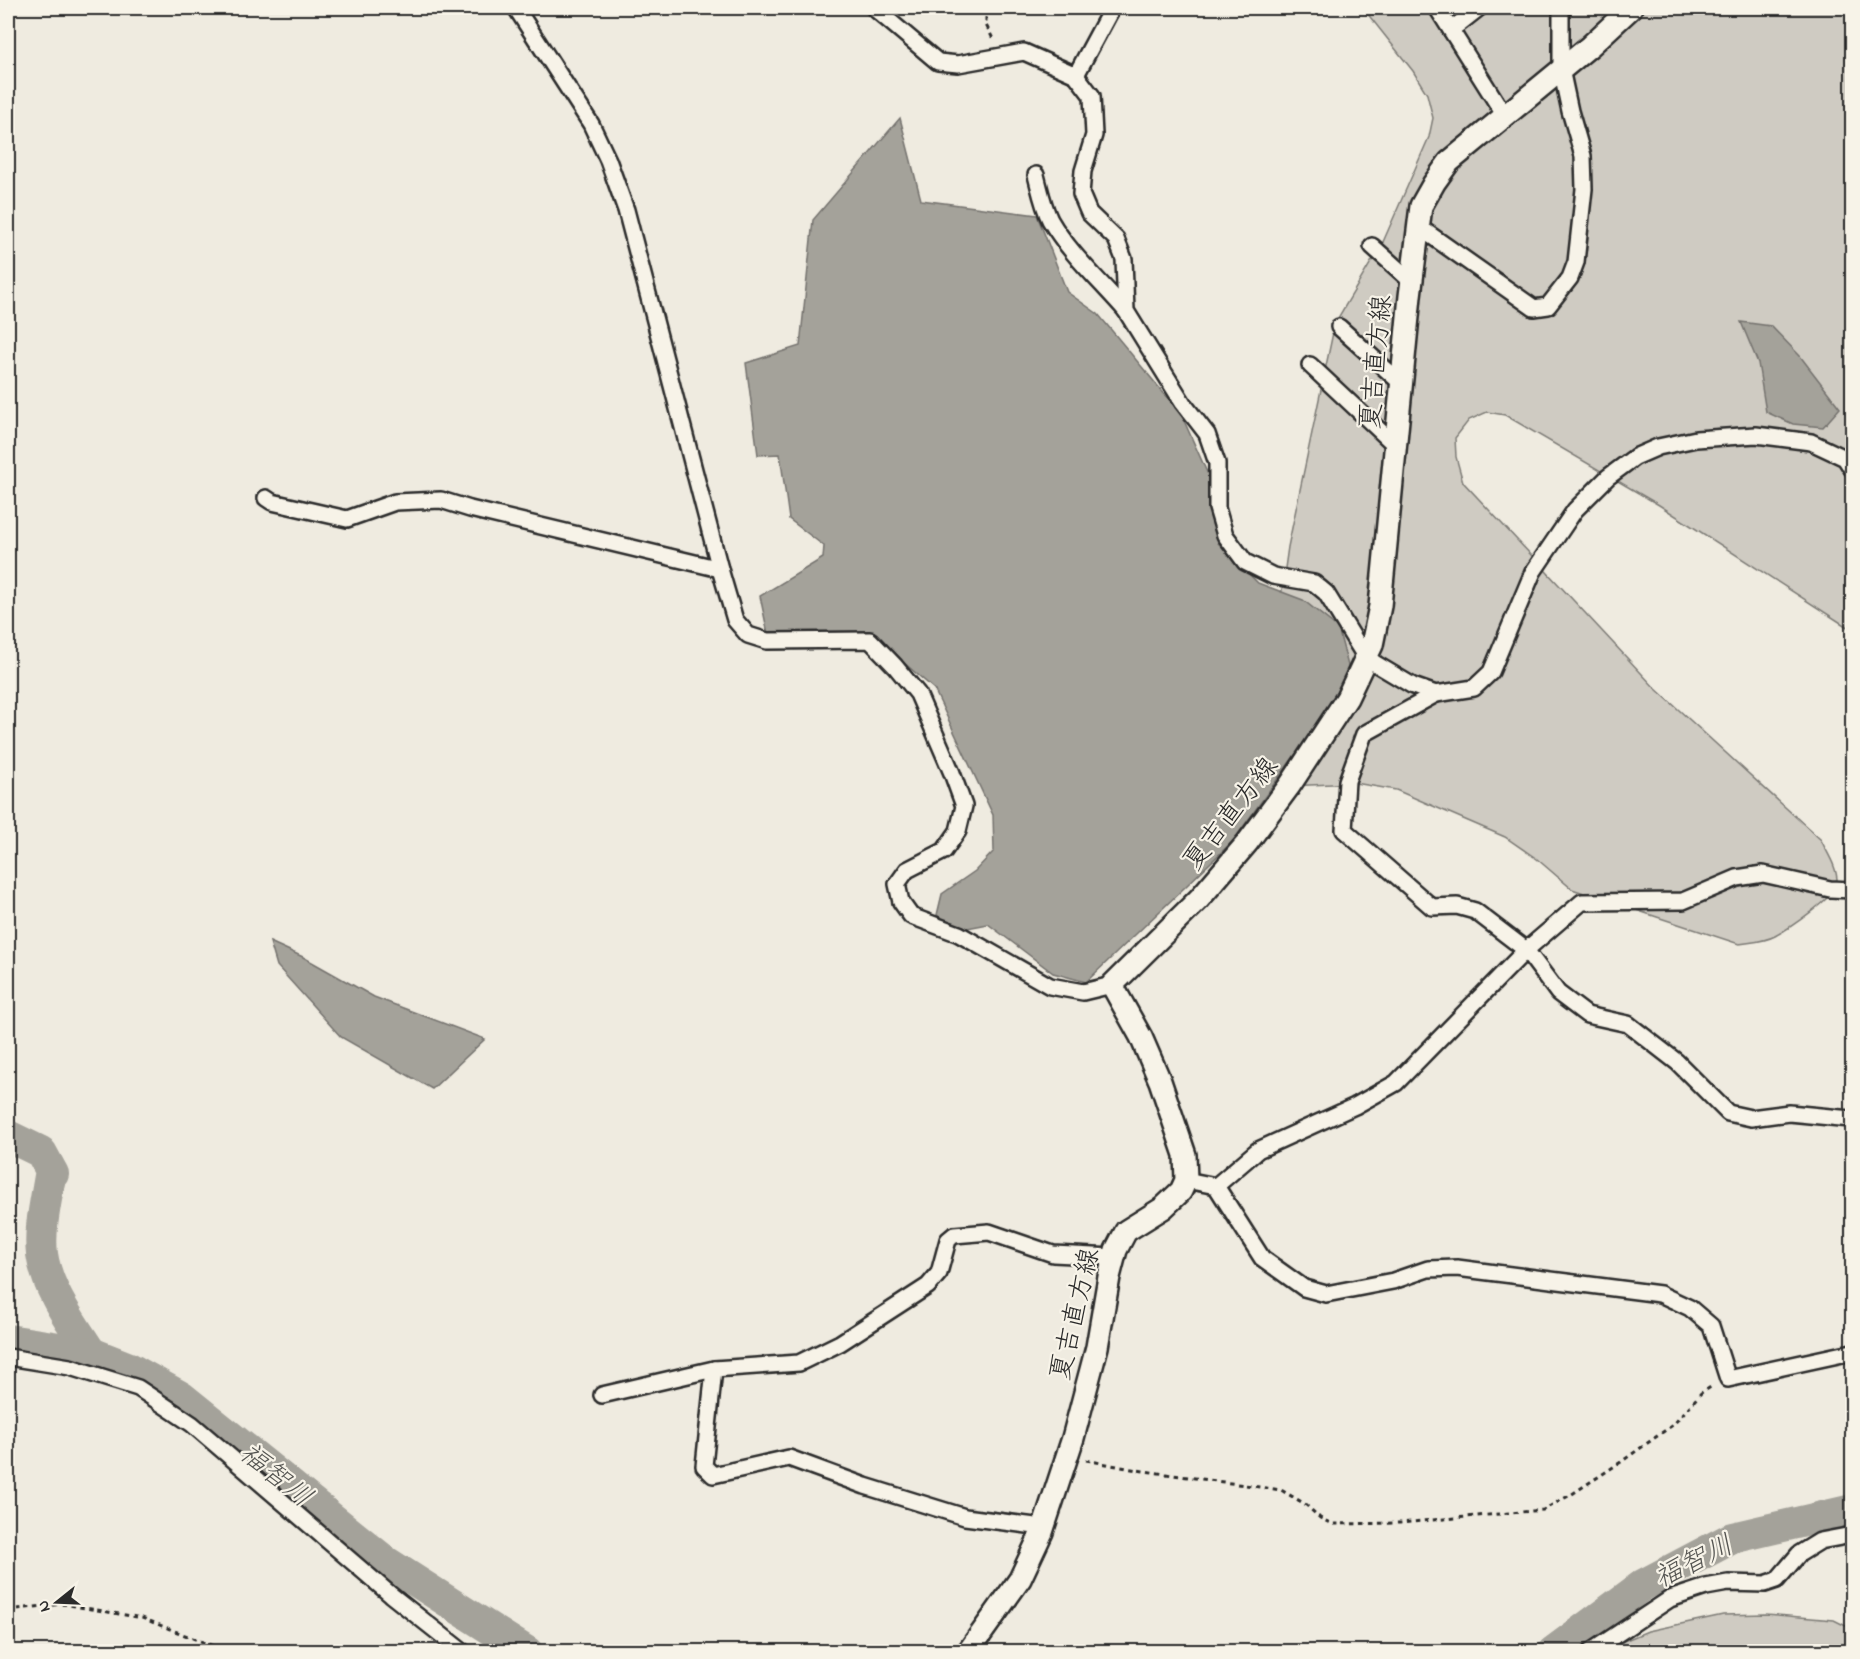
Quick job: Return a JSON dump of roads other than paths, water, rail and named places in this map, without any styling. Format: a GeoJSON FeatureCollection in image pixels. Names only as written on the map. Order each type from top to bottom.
{"type":"FeatureCollection","features":[{"type":"Feature","properties":{"kind":"main road","name":"夏吉直方線"},"geometry":{"type":"LineString","coordinates":[[1112,985],[1199,899],[1247,843],[1290,785],[1347,698],[1372,645],[1380,606],[1411,281],[1421,206],[1449,162],[1631,8]]}},
{"type":"Feature","properties":{"kind":"main road"},"geometry":{"type":"LineString","coordinates":[[1112,985],[1142,1037],[1160,1081],[1185,1155],[1186,1180]]}},
{"type":"Feature","properties":{"kind":"main road","name":"夏吉直方線"},"geometry":{"type":"LineString","coordinates":[[968,1652],[1020,1579],[1043,1527],[1066,1457],[1097,1347],[1114,1257],[1126,1231],[1163,1208],[1181,1191],[1186,1180]]}},
{"type":"Feature","properties":{"kind":"street"},"geometry":{"type":"LineString","coordinates":[[516,8],[591,124],[608,160],[626,210],[735,620],[748,635],[767,641],[870,640],[918,694],[964,806],[958,831],[944,851],[907,870],[897,884],[901,902],[911,916],[959,934],[1050,986],[1083,992],[1112,985]]}},
{"type":"Feature","properties":{"kind":"street"},"geometry":{"type":"LineString","coordinates":[[874,8],[938,62],[958,64],[1024,52],[1076,75],[1092,96],[1094,135],[1083,171],[1081,194],[1089,213],[1116,239],[1124,259],[1126,311]]}},
{"type":"Feature","properties":{"kind":"street"},"geometry":{"type":"LineString","coordinates":[[1076,75],[1112,8]]}},
{"type":"Feature","properties":{"kind":"street"},"geometry":{"type":"LineString","coordinates":[[1437,8],[1505,116]]}},
{"type":"Feature","properties":{"kind":"street"},"geometry":{"type":"LineString","coordinates":[[1451,30],[1479,8]]}},
{"type":"Feature","properties":{"kind":"street"},"geometry":{"type":"LineString","coordinates":[[1419,226],[1534,308],[1548,306],[1570,278],[1576,262],[1584,189],[1583,156],[1561,69],[1561,8]]}},
{"type":"Feature","properties":{"kind":"street"},"geometry":{"type":"LineString","coordinates":[[1036,175],[1042,200],[1050,219],[1068,245],[1126,311],[1183,403],[1207,434],[1217,463],[1217,508],[1225,535],[1245,562],[1273,576],[1314,582],[1326,593],[1366,658],[1413,686],[1436,694]]}},
{"type":"Feature","properties":{"kind":"street"},"geometry":{"type":"LineString","coordinates":[[1372,246],[1411,281]]}},
{"type":"Feature","properties":{"kind":"street"},"geometry":{"type":"LineString","coordinates":[[1339,327],[1401,383]]}},
{"type":"Feature","properties":{"kind":"street"},"geometry":{"type":"LineString","coordinates":[[1310,365],[1395,445]]}},
{"type":"Feature","properties":{"kind":"street"},"geometry":{"type":"LineString","coordinates":[[1852,469],[1845,458],[1811,442],[1756,435],[1696,439],[1658,447],[1635,458],[1608,477],[1575,510],[1533,572],[1491,672],[1474,688],[1436,694],[1364,734],[1347,781],[1344,830],[1432,907],[1457,906],[1475,911],[1526,950],[1558,993],[1587,1015],[1628,1024],[1677,1062],[1728,1113],[1751,1118],[1789,1113],[1852,1116]]}},
{"type":"Feature","properties":{"kind":"street"},"geometry":{"type":"LineString","coordinates":[[266,498],[272,502],[347,519],[395,502],[441,500],[720,569]]}},
{"type":"Feature","properties":{"kind":"street"},"geometry":{"type":"LineString","coordinates":[[1216,1186],[1258,1150],[1355,1106],[1396,1083],[1526,950],[1582,902],[1683,901],[1737,878],[1763,874],[1830,889],[1852,890]]}},
{"type":"Feature","properties":{"kind":"street"},"geometry":{"type":"LineString","coordinates":[[1186,1180],[1216,1186],[1262,1258],[1304,1288],[1326,1294],[1393,1281],[1428,1269],[1457,1268],[1660,1294],[1690,1308],[1711,1326],[1728,1379],[1852,1352]]}},
{"type":"Feature","properties":{"kind":"street"},"geometry":{"type":"LineString","coordinates":[[602,1395],[714,1369],[799,1363],[840,1344],[928,1286],[939,1273],[948,1240],[954,1235],[989,1232],[1053,1254],[1114,1257]]}},
{"type":"Feature","properties":{"kind":"street"},"geometry":{"type":"LineString","coordinates":[[8,1357],[70,1367],[138,1388],[192,1424],[391,1595],[463,1652]]}},
{"type":"Feature","properties":{"kind":"street"},"geometry":{"type":"LineString","coordinates":[[714,1369],[704,1466],[713,1475],[789,1458],[865,1486],[965,1517],[1043,1527]]}},
{"type":"Feature","properties":{"kind":"street"},"geometry":{"type":"LineString","coordinates":[[1590,1652],[1670,1599],[1706,1587],[1728,1583],[1765,1584],[1777,1580],[1799,1554],[1820,1541],[1852,1535]]}},
{"type":"Feature","properties":{"kind":"waterway"},"geometry":{"type":"LineString","coordinates":[[8,1136],[41,1152],[53,1174],[50,1176],[42,1225],[42,1254],[49,1280],[61,1306],[91,1353]]}},
{"type":"Feature","properties":{"kind":"waterway","name":"福智川"},"geometry":{"type":"LineString","coordinates":[[8,1340],[91,1353],[129,1368],[181,1397],[386,1562],[527,1652]]}},
{"type":"Feature","properties":{"kind":"waterway","name":"福智川"},"geometry":{"type":"LineString","coordinates":[[1553,1652],[1643,1585],[1732,1538],[1852,1510]]}}]}
